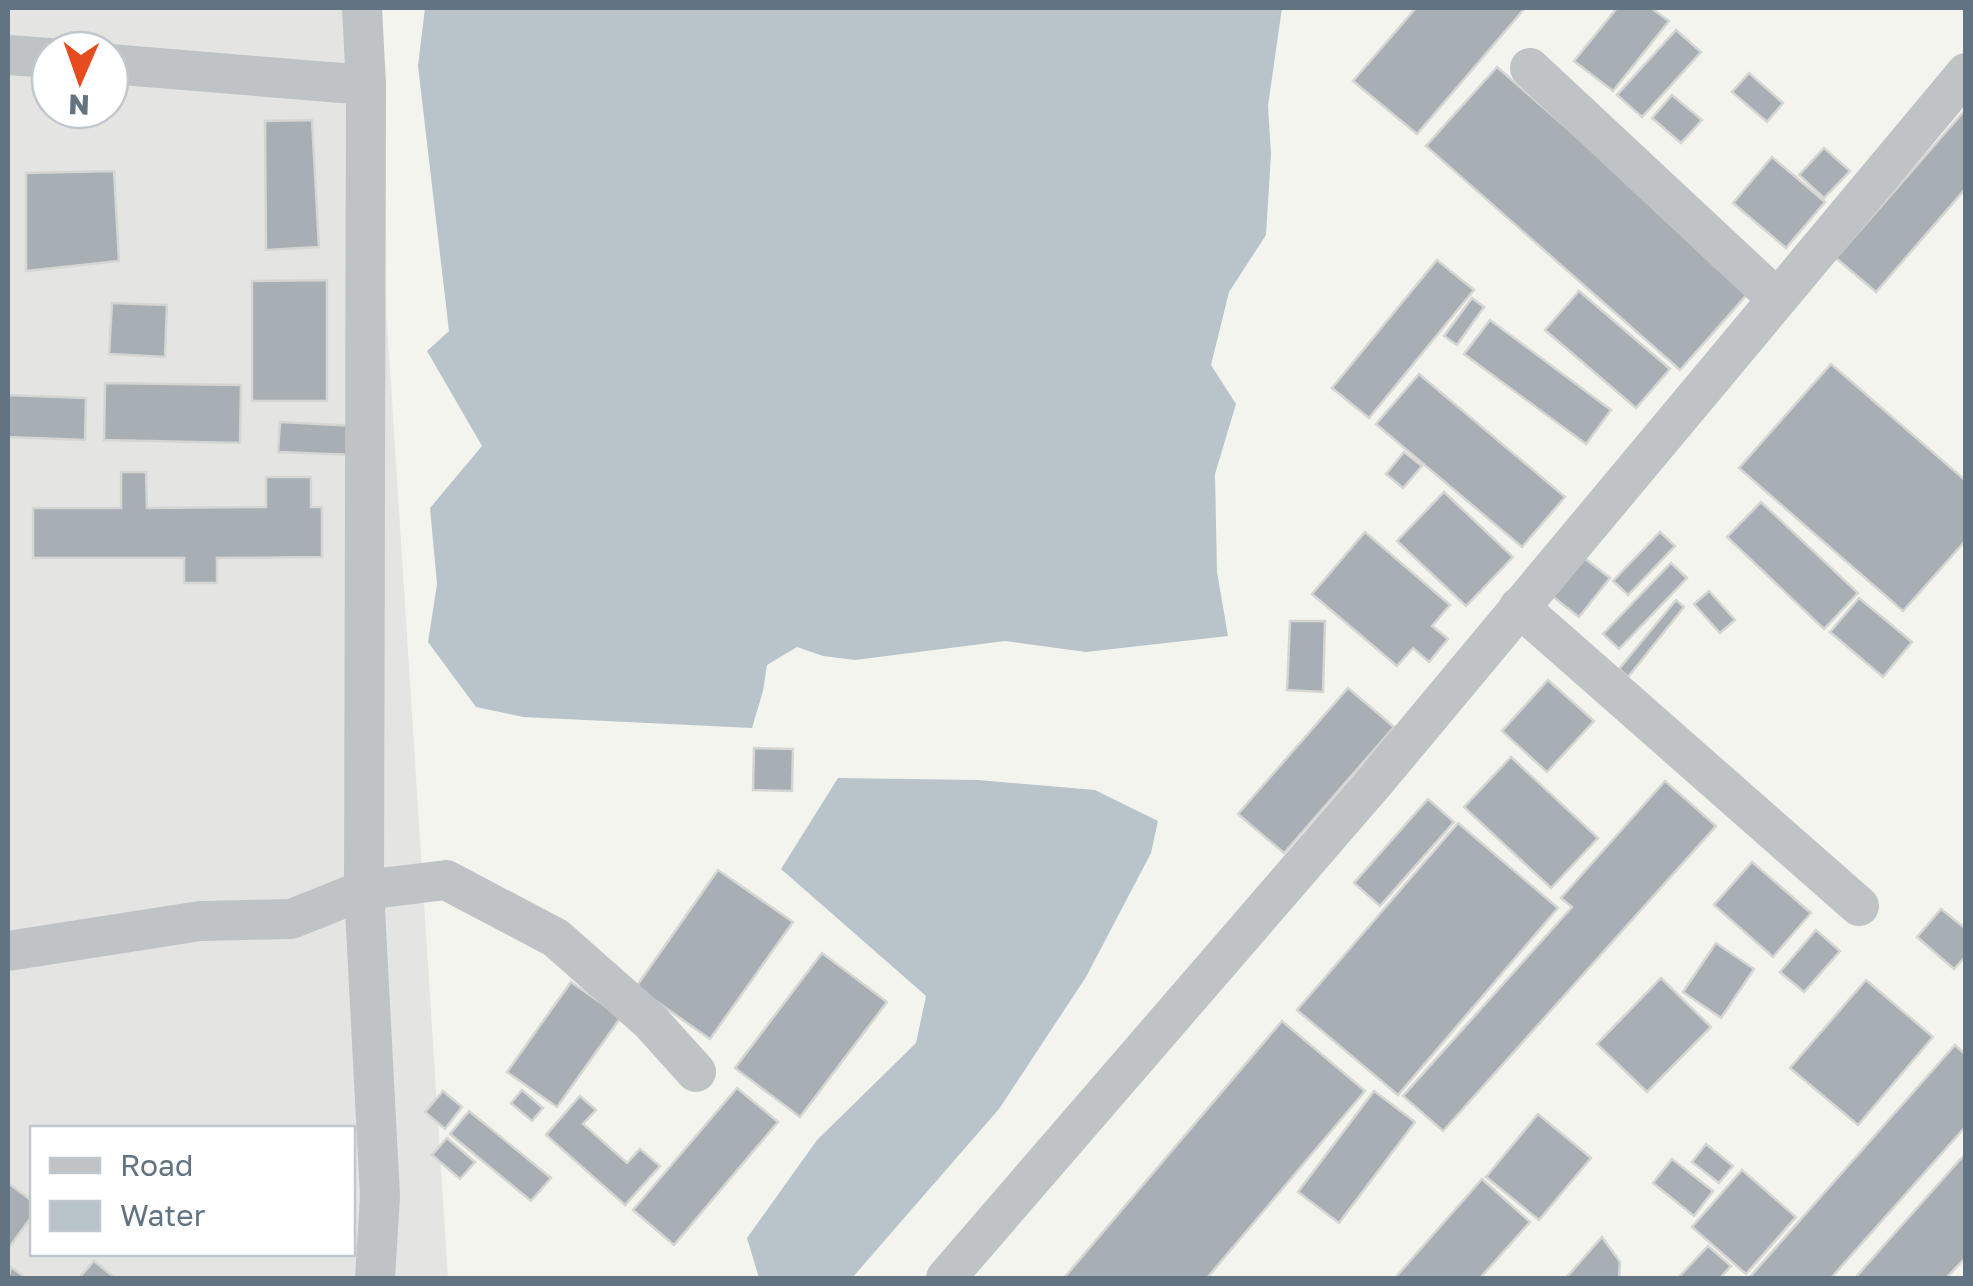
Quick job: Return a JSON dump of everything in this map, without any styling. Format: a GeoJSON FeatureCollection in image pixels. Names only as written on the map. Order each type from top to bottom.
{"type":"FeatureCollection","features":[{"type":"Feature","properties":{"kind":"lane"},"geometry":{"type":"LineString","coordinates":[[362,8],[366,85],[364,890],[380,1196],[375,1278]]}},
{"type":"Feature","properties":{"kind":"lane"},"geometry":{"type":"LineString","coordinates":[[130,66],[366,85]]}},
{"type":"Feature","properties":{"kind":"lane"},"geometry":{"type":"LineString","coordinates":[[1530,68],[1776,297]]}},
{"type":"Feature","properties":{"kind":"lane"},"geometry":{"type":"LineString","coordinates":[[946,1278],[1378,779],[1966,73]]}},
{"type":"Feature","properties":{"kind":"lane"},"geometry":{"type":"LineString","coordinates":[[1519,607],[1859,906]]}},
{"type":"Feature","properties":{"kind":"lane"},"geometry":{"type":"LineString","coordinates":[[8,951],[200,921],[291,919],[364,890],[446,880],[556,938],[651,1022],[696,1072]]}},
{"type":"Feature","properties":{"kind":"shaded area"},"geometry":{"type":"Polygon","coordinates":[[[8,8],[367,8],[448,1278],[8,1278],[8,8]]]}},
{"type":"Feature","properties":{"kind":"water"},"geometry":{"type":"Polygon","coordinates":[[[425,8],[1282,8],[1268,106],[1271,154],[1266,235],[1229,292],[1211,365],[1236,404],[1215,474],[1217,572],[1228,636],[1086,652],[1005,641],[855,660],[823,656],[797,647],[767,665],[752,728],[523,717],[476,707],[428,642],[437,584],[430,508],[482,446],[427,351],[449,331],[418,66],[425,8]]]}},
{"type":"Feature","properties":{"kind":"water"},"geometry":{"type":"Polygon","coordinates":[[[838,778],[978,780],[1095,790],[1158,821],[1151,853],[1086,977],[999,1109],[852,1278],[759,1278],[747,1238],[817,1140],[916,1043],[926,996],[781,869],[838,778]]]}},
{"type":"Feature","properties":{"kind":"building"},"geometry":{"type":"Polygon","coordinates":[[[1416,8],[1525,8],[1417,134],[1353,81],[1416,8]]]}},
{"type":"Feature","properties":{"kind":"building"},"geometry":{"type":"Polygon","coordinates":[[[1617,8],[1651,8],[1669,21],[1613,91],[1574,61],[1617,8]]]}},
{"type":"Feature","properties":{"kind":"building"},"geometry":{"type":"Polygon","coordinates":[[[1676,30],[1701,52],[1642,117],[1617,95],[1676,30]]]}},
{"type":"Feature","properties":{"kind":"building"},"geometry":{"type":"Polygon","coordinates":[[[1497,67],[1751,290],[1680,370],[1426,146],[1497,67]]]}},
{"type":"Feature","properties":{"kind":"building"},"geometry":{"type":"Polygon","coordinates":[[[1749,73],[1783,103],[1767,122],[1732,92],[1749,73]]]}},
{"type":"Feature","properties":{"kind":"building"},"geometry":{"type":"Polygon","coordinates":[[[1672,95],[1702,120],[1681,143],[1652,118],[1672,95]]]}},
{"type":"Feature","properties":{"kind":"building"},"geometry":{"type":"Polygon","coordinates":[[[1966,109],[1966,188],[1876,292],[1836,258],[1966,109]]]}},
{"type":"Feature","properties":{"kind":"building"},"geometry":{"type":"Polygon","coordinates":[[[312,120],[319,247],[266,250],[265,121],[312,120]]]}},
{"type":"Feature","properties":{"kind":"building"},"geometry":{"type":"Polygon","coordinates":[[[1824,148],[1850,171],[1824,198],[1799,175],[1824,148]]]}},
{"type":"Feature","properties":{"kind":"building"},"geometry":{"type":"Polygon","coordinates":[[[1772,157],[1825,202],[1786,248],[1733,203],[1772,157]]]}},
{"type":"Feature","properties":{"kind":"building"},"geometry":{"type":"Polygon","coordinates":[[[114,171],[119,261],[26,271],[26,173],[114,171]]]}},
{"type":"Feature","properties":{"kind":"building"},"geometry":{"type":"Polygon","coordinates":[[[1437,260],[1474,290],[1369,418],[1332,388],[1437,260]]]}},
{"type":"Feature","properties":{"kind":"building"},"geometry":{"type":"Polygon","coordinates":[[[327,280],[327,401],[252,401],[252,281],[327,280]]]}},
{"type":"Feature","properties":{"kind":"building"},"geometry":{"type":"Polygon","coordinates":[[[1579,291],[1670,369],[1636,408],[1545,330],[1579,291]]]}},
{"type":"Feature","properties":{"kind":"building"},"geometry":{"type":"Polygon","coordinates":[[[1472,298],[1484,307],[1457,345],[1444,336],[1472,298]]]}},
{"type":"Feature","properties":{"kind":"building"},"geometry":{"type":"Polygon","coordinates":[[[112,303],[167,305],[165,357],[109,354],[112,303]]]}},
{"type":"Feature","properties":{"kind":"building"},"geometry":{"type":"Polygon","coordinates":[[[1490,320],[1611,410],[1586,444],[1464,354],[1490,320]]]}},
{"type":"Feature","properties":{"kind":"building"},"geometry":{"type":"Polygon","coordinates":[[[1831,364],[1966,481],[1966,540],[1903,611],[1739,468],[1831,364]]]}},
{"type":"Feature","properties":{"kind":"building"},"geometry":{"type":"Polygon","coordinates":[[[1419,374],[1565,497],[1522,547],[1376,424],[1419,374]]]}},
{"type":"Feature","properties":{"kind":"building"},"geometry":{"type":"Polygon","coordinates":[[[105,383],[241,385],[240,443],[104,440],[105,383]]]}},
{"type":"Feature","properties":{"kind":"building"},"geometry":{"type":"Polygon","coordinates":[[[8,395],[86,398],[85,440],[8,437],[8,395]]]}},
{"type":"Feature","properties":{"kind":"building"},"geometry":{"type":"Polygon","coordinates":[[[280,422],[357,426],[356,455],[278,452],[280,422]]]}},
{"type":"Feature","properties":{"kind":"building"},"geometry":{"type":"Polygon","coordinates":[[[1404,452],[1422,466],[1403,488],[1386,474],[1404,452]]]}},
{"type":"Feature","properties":{"kind":"building"},"geometry":{"type":"Polygon","coordinates":[[[121,472],[146,472],[147,508],[266,507],[266,477],[311,477],[311,507],[322,507],[322,557],[217,558],[217,583],[184,583],[184,558],[33,558],[33,508],[121,508],[121,472]]]}},
{"type":"Feature","properties":{"kind":"building"},"geometry":{"type":"Polygon","coordinates":[[[1444,492],[1513,557],[1466,606],[1397,541],[1444,492]]]}},
{"type":"Feature","properties":{"kind":"building"},"geometry":{"type":"Polygon","coordinates":[[[1761,502],[1858,593],[1824,629],[1727,537],[1761,502]]]}},
{"type":"Feature","properties":{"kind":"building"},"geometry":{"type":"Polygon","coordinates":[[[1365,532],[1450,605],[1432,626],[1448,639],[1429,662],[1413,648],[1397,666],[1312,594],[1365,532]]]}},
{"type":"Feature","properties":{"kind":"building"},"geometry":{"type":"Polygon","coordinates":[[[1660,532],[1675,546],[1628,595],[1613,581],[1660,532]]]}},
{"type":"Feature","properties":{"kind":"building"},"geometry":{"type":"Polygon","coordinates":[[[1583,557],[1610,578],[1579,617],[1552,596],[1583,557]]]}},
{"type":"Feature","properties":{"kind":"building"},"geometry":{"type":"Polygon","coordinates":[[[1671,563],[1687,578],[1619,649],[1603,634],[1671,563]]]}},
{"type":"Feature","properties":{"kind":"building"},"geometry":{"type":"Polygon","coordinates":[[[1709,591],[1735,620],[1720,633],[1694,604],[1709,591]]]}},
{"type":"Feature","properties":{"kind":"building"},"geometry":{"type":"Polygon","coordinates":[[[1859,598],[1912,642],[1883,677],[1830,632],[1859,598]]]}},
{"type":"Feature","properties":{"kind":"building"},"geometry":{"type":"Polygon","coordinates":[[[1676,600],[1684,607],[1628,677],[1619,669],[1676,600]]]}},
{"type":"Feature","properties":{"kind":"building"},"geometry":{"type":"Polygon","coordinates":[[[1290,621],[1325,621],[1323,692],[1287,690],[1290,621]]]}},
{"type":"Feature","properties":{"kind":"building"},"geometry":{"type":"Polygon","coordinates":[[[1548,680],[1594,721],[1547,772],[1502,731],[1548,680]]]}},
{"type":"Feature","properties":{"kind":"building"},"geometry":{"type":"Polygon","coordinates":[[[1348,688],[1394,727],[1284,853],[1238,814],[1348,688]]]}},
{"type":"Feature","properties":{"kind":"building"},"geometry":{"type":"Polygon","coordinates":[[[754,748],[793,749],[792,791],[753,790],[754,748]]]}},
{"type":"Feature","properties":{"kind":"building"},"geometry":{"type":"Polygon","coordinates":[[[1511,757],[1598,838],[1551,888],[1464,807],[1511,757]]]}},
{"type":"Feature","properties":{"kind":"building"},"geometry":{"type":"Polygon","coordinates":[[[1665,781],[1716,826],[1443,1131],[1403,1096],[1572,907],[1561,898],[1665,781]]]}},
{"type":"Feature","properties":{"kind":"building"},"geometry":{"type":"Polygon","coordinates":[[[1428,799],[1454,822],[1380,906],[1354,883],[1428,799]]]}},
{"type":"Feature","properties":{"kind":"building"},"geometry":{"type":"Polygon","coordinates":[[[1458,823],[1558,908],[1398,1095],[1297,1010],[1458,823]]]}},
{"type":"Feature","properties":{"kind":"building"},"geometry":{"type":"Polygon","coordinates":[[[1752,862],[1811,913],[1773,957],[1714,905],[1752,862]]]}},
{"type":"Feature","properties":{"kind":"building"},"geometry":{"type":"Polygon","coordinates":[[[718,870],[793,922],[710,1039],[636,987],[718,870]]]}},
{"type":"Feature","properties":{"kind":"building"},"geometry":{"type":"Polygon","coordinates":[[[1941,909],[1966,929],[1966,956],[1954,969],[1917,937],[1941,909]]]}},
{"type":"Feature","properties":{"kind":"building"},"geometry":{"type":"Polygon","coordinates":[[[1816,930],[1840,951],[1804,992],[1780,972],[1816,930]]]}},
{"type":"Feature","properties":{"kind":"building"},"geometry":{"type":"Polygon","coordinates":[[[1716,943],[1754,969],[1721,1018],[1683,992],[1716,943]]]}},
{"type":"Feature","properties":{"kind":"building"},"geometry":{"type":"Polygon","coordinates":[[[822,953],[887,1002],[800,1117],[735,1068],[822,953]]]}},
{"type":"Feature","properties":{"kind":"building"},"geometry":{"type":"Polygon","coordinates":[[[1661,978],[1711,1027],[1647,1092],[1597,1044],[1661,978]]]}},
{"type":"Feature","properties":{"kind":"building"},"geometry":{"type":"Polygon","coordinates":[[[1866,980],[1933,1037],[1858,1125],[1790,1068],[1866,980]]]}},
{"type":"Feature","properties":{"kind":"building"},"geometry":{"type":"Polygon","coordinates":[[[571,982],[621,1017],[557,1107],[507,1072],[571,982]]]}},
{"type":"Feature","properties":{"kind":"building"},"geometry":{"type":"Polygon","coordinates":[[[1282,1021],[1365,1091],[1207,1278],[1064,1278],[1282,1021]]]}},
{"type":"Feature","properties":{"kind":"building"},"geometry":{"type":"Polygon","coordinates":[[[1955,1045],[1966,1055],[1966,1126],[1831,1278],[1749,1278],[1955,1045]]]}},
{"type":"Feature","properties":{"kind":"building"},"geometry":{"type":"Polygon","coordinates":[[[737,1088],[778,1122],[674,1245],[633,1210],[737,1088]]]}},
{"type":"Feature","properties":{"kind":"building"},"geometry":{"type":"Polygon","coordinates":[[[522,1090],[543,1108],[532,1121],[511,1103],[522,1090]]]}},
{"type":"Feature","properties":{"kind":"building"},"geometry":{"type":"Polygon","coordinates":[[[443,1091],[462,1107],[445,1129],[425,1112],[443,1091]]]}},
{"type":"Feature","properties":{"kind":"building"},"geometry":{"type":"Polygon","coordinates":[[[1374,1091],[1415,1122],[1339,1223],[1298,1192],[1374,1091]]]}},
{"type":"Feature","properties":{"kind":"building"},"geometry":{"type":"Polygon","coordinates":[[[580,1096],[596,1110],[583,1124],[627,1163],[640,1149],[660,1166],[625,1205],[546,1135],[580,1096]]]}},
{"type":"Feature","properties":{"kind":"building"},"geometry":{"type":"Polygon","coordinates":[[[469,1111],[551,1178],[531,1201],[450,1134],[469,1111]]]}},
{"type":"Feature","properties":{"kind":"building"},"geometry":{"type":"Polygon","coordinates":[[[1538,1114],[1591,1158],[1539,1220],[1486,1177],[1538,1114]]]}},
{"type":"Feature","properties":{"kind":"building"},"geometry":{"type":"Polygon","coordinates":[[[447,1138],[475,1162],[460,1179],[432,1155],[447,1138]]]}},
{"type":"Feature","properties":{"kind":"building"},"geometry":{"type":"Polygon","coordinates":[[[1706,1144],[1733,1166],[1719,1183],[1692,1162],[1706,1144]]]}},
{"type":"Feature","properties":{"kind":"building"},"geometry":{"type":"Polygon","coordinates":[[[1966,1153],[1966,1257],[1946,1278],[1855,1278],[1966,1153]]]}},
{"type":"Feature","properties":{"kind":"building"},"geometry":{"type":"Polygon","coordinates":[[[1672,1159],[1713,1191],[1694,1216],[1653,1183],[1672,1159]]]}},
{"type":"Feature","properties":{"kind":"building"},"geometry":{"type":"Polygon","coordinates":[[[1742,1170],[1796,1217],[1746,1274],[1692,1227],[1742,1170]]]}},
{"type":"Feature","properties":{"kind":"building"},"geometry":{"type":"Polygon","coordinates":[[[1482,1179],[1530,1222],[1480,1278],[1395,1278],[1482,1179]]]}},
{"type":"Feature","properties":{"kind":"building"},"geometry":{"type":"Polygon","coordinates":[[[8,1183],[30,1200],[30,1219],[8,1249],[8,1183]]]}},
{"type":"Feature","properties":{"kind":"building"},"geometry":{"type":"Polygon","coordinates":[[[1602,1237],[1620,1262],[1619,1278],[1566,1278],[1602,1237]]]}},
{"type":"Feature","properties":{"kind":"building"},"geometry":{"type":"Polygon","coordinates":[[[1708,1246],[1731,1266],[1720,1278],[1678,1278],[1708,1246]]]}},
{"type":"Feature","properties":{"kind":"building"},"geometry":{"type":"Polygon","coordinates":[[[94,1261],[115,1278],[79,1278],[94,1261]]]}},
{"type":"Feature","properties":{"kind":"building"},"geometry":{"type":"Polygon","coordinates":[[[11,1267],[26,1278],[8,1278],[11,1267]]]}}]}
